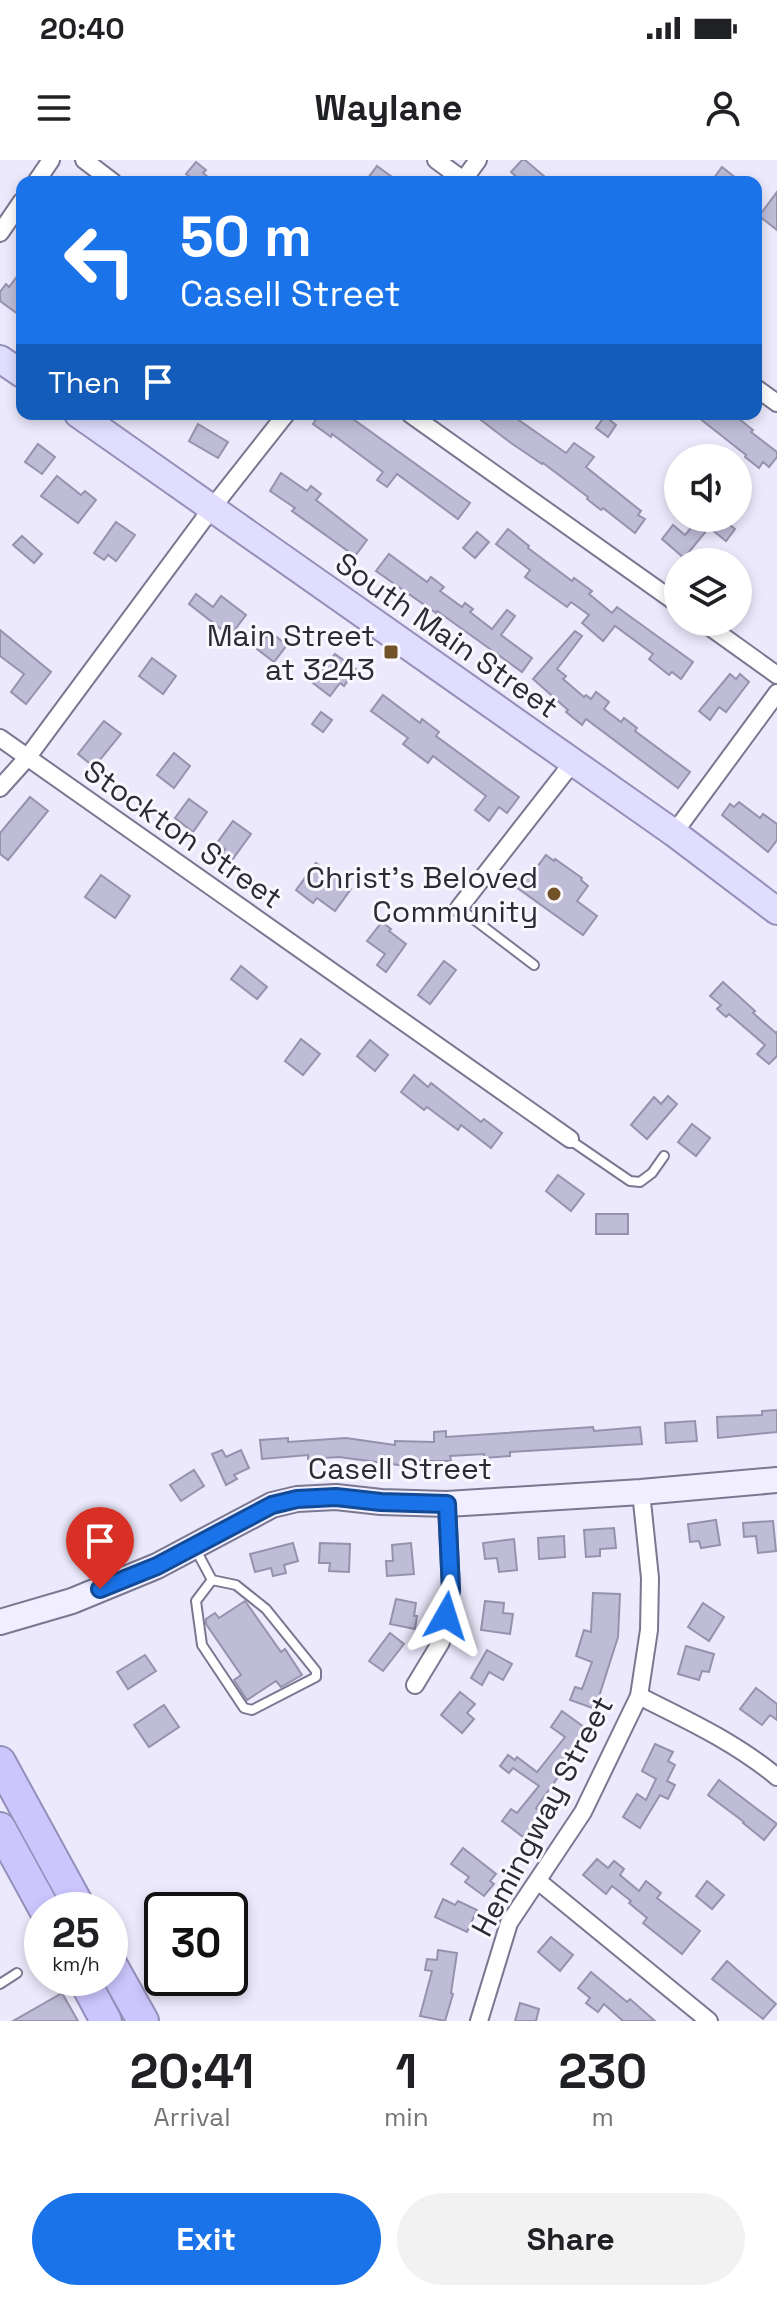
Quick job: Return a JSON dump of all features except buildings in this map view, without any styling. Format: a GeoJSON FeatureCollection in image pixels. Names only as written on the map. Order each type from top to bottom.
{"type":"FeatureCollection","features":[{"type":"Feature","properties":{"kind":"highway"},"geometry":{"type":"LineString","coordinates":[[0,1762],[71,1892]]}},
{"type":"Feature","properties":{"kind":"highway"},"geometry":{"type":"LineString","coordinates":[[0,1828],[35,1892]]}},
{"type":"Feature","properties":{"kind":"highway"},"geometry":{"type":"LineString","coordinates":[[128,1994],[143,2021]]}},
{"type":"Feature","properties":{"kind":"highway"},"geometry":{"type":"LineString","coordinates":[[93,1996],[106,2021]]}},
{"type":"Feature","properties":{"kind":"main road","name":"South Main Street"},"geometry":{"type":"LineString","coordinates":[[87,420],[674,833],[777,911]]}},
{"type":"Feature","properties":{"kind":"street"},"geometry":{"type":"LineString","coordinates":[[84,160],[105,176]]}},
{"type":"Feature","properties":{"kind":"street"},"geometry":{"type":"LineString","coordinates":[[436,160],[457,176]]}},
{"type":"Feature","properties":{"kind":"street"},"geometry":{"type":"LineString","coordinates":[[0,233],[16,210]]}},
{"type":"Feature","properties":{"kind":"street"},"geometry":{"type":"LineString","coordinates":[[0,788],[27,758],[212,508],[281,420]]}},
{"type":"Feature","properties":{"kind":"street"},"geometry":{"type":"LineString","coordinates":[[418,420],[664,594]]}},
{"type":"Feature","properties":{"kind":"street"},"geometry":{"type":"LineString","coordinates":[[723,636],[777,675]]}},
{"type":"Feature","properties":{"kind":"street"},"geometry":{"type":"LineString","coordinates":[[674,833],[777,693]]}},
{"type":"Feature","properties":{"kind":"street","name":"Stockton Street"},"geometry":{"type":"LineString","coordinates":[[0,738],[570,1139]]}},
{"type":"Feature","properties":{"kind":"street"},"geometry":{"type":"LineString","coordinates":[[459,908],[573,762]]}},
{"type":"Feature","properties":{"kind":"street","name":"Casell Street"},"geometry":{"type":"LineString","coordinates":[[0,1622],[72,1601],[157,1566],[272,1505],[297,1499],[336,1497],[447,1504],[777,1480]]}},
{"type":"Feature","properties":{"kind":"street","name":"Hemingway Street"},"geometry":{"type":"LineString","coordinates":[[479,2021],[509,1923],[583,1812],[639,1696],[649,1630],[650,1578],[641,1492]]}},
{"type":"Feature","properties":{"kind":"street"},"geometry":{"type":"LineString","coordinates":[[415,1685],[441,1642],[451,1590],[447,1504]]}},
{"type":"Feature","properties":{"kind":"street"},"geometry":{"type":"LineString","coordinates":[[639,1696],[712,1732],[777,1777]]}},
{"type":"Feature","properties":{"kind":"street"},"geometry":{"type":"LineString","coordinates":[[538,1881],[709,2021]]}},
{"type":"Feature","properties":{"kind":"lane"},"geometry":{"type":"LineString","coordinates":[[459,908],[534,965]]}},
{"type":"Feature","properties":{"kind":"lane"},"geometry":{"type":"LineString","coordinates":[[570,1139],[630,1181],[640,1182],[652,1173],[664,1156]]}},
{"type":"Feature","properties":{"kind":"lane"},"geometry":{"type":"LineString","coordinates":[[194,1546],[212,1580]]}},
{"type":"Feature","properties":{"kind":"lane"},"geometry":{"type":"LineString","coordinates":[[212,1580],[236,1585],[266,1609],[316,1671],[316,1677],[252,1710],[244,1708],[202,1645],[196,1601],[212,1580]]}},
{"type":"Feature","properties":{"kind":"lane"},"geometry":{"type":"LineString","coordinates":[[0,1984],[17,1973]]}},
{"type":"Feature","properties":{"kind":"place","name":"Main Street at 3243"},"geometry":{"type":"Point","coordinates":[391,652]}},
{"type":"Feature","properties":{"kind":"place","name":"Christ's Beloved Community"},"geometry":{"type":"Point","coordinates":[554,894]}},
{"type":"Feature","properties":{"kind":"route"},"geometry":{"type":"LineString","coordinates":[[100,1589],[157,1566],[272,1505],[297,1499],[336,1497],[447,1504],[451,1590],[446,1616]]}}]}
